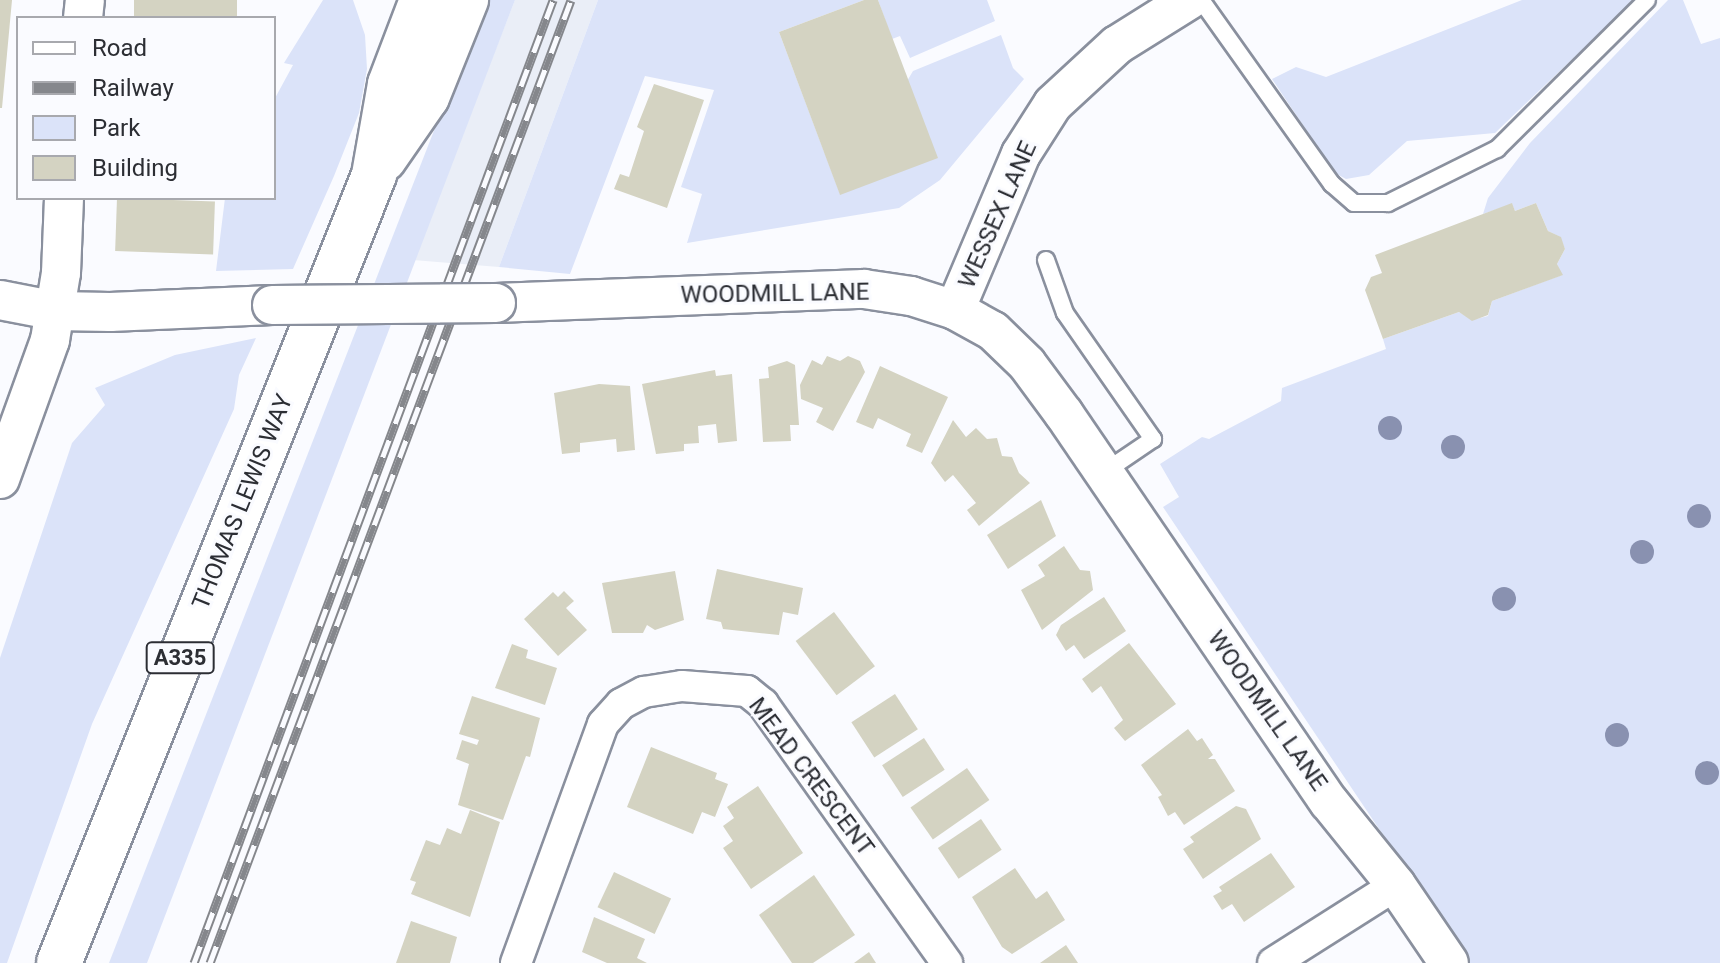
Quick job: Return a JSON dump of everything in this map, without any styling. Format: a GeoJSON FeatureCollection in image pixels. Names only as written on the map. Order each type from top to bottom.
{"type":"FeatureCollection","features":[{"type":"Feature","properties":{"kind":"main road","name":"THOMAS LEWIS WAY"},"geometry":{"type":"LineString","coordinates":[[374,175],[427,97],[466,0]]}},
{"type":"Feature","properties":{"kind":"main road","name":"THOMAS LEWIS WAY"},"geometry":{"type":"LineString","coordinates":[[59,963],[374,175],[390,84],[410,15]]}},
{"type":"Feature","properties":{"kind":"street","name":"WESSEX LANE"},"geometry":{"type":"LineString","coordinates":[[955,310],[1021,154],[1053,104],[1117,45],[1189,0]]}},
{"type":"Feature","properties":{"kind":"street"},"geometry":{"type":"LineString","coordinates":[[0,479],[56,311],[64,200]]}},
{"type":"Feature","properties":{"kind":"street","name":"WOODMILL LANE"},"geometry":{"type":"LineString","coordinates":[[0,300],[56,311],[496,303],[864,289],[911,296],[955,310],[993,331],[1027,364],[1329,802],[1396,885],[1449,963]]}},
{"type":"Feature","properties":{"kind":"street","name":"MEAD CRESCENT"},"geometry":{"type":"LineString","coordinates":[[516,963],[603,724],[621,704],[644,692],[682,686],[747,691],[763,704],[947,963]]}},
{"type":"Feature","properties":{"kind":"street"},"geometry":{"type":"LineString","coordinates":[[1273,963],[1396,885]]}},
{"type":"Feature","properties":{"kind":"lane"},"geometry":{"type":"LineString","coordinates":[[1201,0],[1332,184],[1354,203],[1388,203],[1497,149],[1647,0]]}},
{"type":"Feature","properties":{"kind":"lane"},"geometry":{"type":"LineString","coordinates":[[1046,260],[1065,313],[1153,439],[1101,474]]}},
{"type":"Feature","properties":{"kind":"shaded area"},"geometry":{"type":"Polygon","coordinates":[[[515,0],[598,0],[499,267],[413,260],[515,0]]]}},
{"type":"Feature","properties":{"kind":"green space"},"geometry":{"type":"Polygon","coordinates":[[[323,0],[353,0],[365,35],[367,69],[359,113],[293,269],[216,271],[225,200],[276,200],[276,96],[293,65],[284,63],[323,0]]]}},
{"type":"Feature","properties":{"kind":"green space"},"geometry":{"type":"Polygon","coordinates":[[[485,0],[515,0],[147,963],[109,963],[485,0]]]}},
{"type":"Feature","properties":{"kind":"green space"},"geometry":{"type":"Polygon","coordinates":[[[598,0],[864,0],[779,32],[840,194],[913,71],[1001,35],[1013,68],[1024,79],[940,180],[899,208],[687,243],[702,194],[681,187],[714,90],[645,76],[570,274],[499,267],[598,0]]]}},
{"type":"Feature","properties":{"kind":"green space"},"geometry":{"type":"Polygon","coordinates":[[[878,0],[987,0],[995,21],[910,58],[900,36],[892,39],[878,0]]]}},
{"type":"Feature","properties":{"kind":"green space"},"geometry":{"type":"Polygon","coordinates":[[[1522,0],[1634,0],[1495,133],[1407,141],[1369,175],[1346,179],[1335,173],[1272,79],[1296,67],[1326,77],[1522,0]]]}},
{"type":"Feature","properties":{"kind":"green space"},"geometry":{"type":"Polygon","coordinates":[[[1668,0],[1683,0],[1701,44],[1720,38],[1720,963],[1469,963],[1163,507],[1179,497],[1160,464],[1202,437],[1209,439],[1281,401],[1282,388],[1386,349],[1383,339],[1459,312],[1472,320],[1488,316],[1492,301],[1562,275],[1557,264],[1565,249],[1560,237],[1548,231],[1536,203],[1515,211],[1512,204],[1483,214],[1488,198],[1530,143],[1668,0]]]}},
{"type":"Feature","properties":{"kind":"green space"},"geometry":{"type":"Polygon","coordinates":[[[256,338],[239,375],[234,409],[92,724],[7,963],[0,963],[0,658],[72,443],[105,405],[95,388],[175,355],[256,338]]]}},
{"type":"Feature","properties":{"kind":"building"},"geometry":{"type":"Polygon","coordinates":[[[0,0],[12,0],[2,108],[0,108],[0,0]]]}},
{"type":"Feature","properties":{"kind":"building"},"geometry":{"type":"Polygon","coordinates":[[[134,0],[237,0],[237,16],[134,16],[134,0]]]}},
{"type":"Feature","properties":{"kind":"building"},"geometry":{"type":"Polygon","coordinates":[[[864,0],[878,0],[938,158],[840,195],[779,32],[864,0]]]}},
{"type":"Feature","properties":{"kind":"building"},"geometry":{"type":"Polygon","coordinates":[[[654,84],[704,100],[667,208],[614,189],[620,174],[629,177],[644,131],[637,127],[654,84]]]}},
{"type":"Feature","properties":{"kind":"building"},"geometry":{"type":"Polygon","coordinates":[[[117,200],[215,201],[213,254],[115,251],[117,200]]]}},
{"type":"Feature","properties":{"kind":"building"},"geometry":{"type":"Polygon","coordinates":[[[1512,203],[1515,211],[1536,203],[1548,231],[1561,237],[1565,249],[1557,264],[1563,275],[1492,301],[1488,315],[1472,321],[1459,312],[1383,339],[1365,290],[1371,277],[1382,273],[1375,255],[1512,203]]]}},
{"type":"Feature","properties":{"kind":"building"},"geometry":{"type":"Polygon","coordinates":[[[827,356],[840,361],[848,356],[860,361],[865,372],[833,431],[816,422],[823,408],[801,399],[800,385],[812,360],[822,365],[827,356]]]}},
{"type":"Feature","properties":{"kind":"building"},"geometry":{"type":"Polygon","coordinates":[[[787,361],[795,365],[799,425],[790,425],[791,441],[763,442],[759,379],[769,378],[768,367],[787,361]]]}},
{"type":"Feature","properties":{"kind":"building"},"geometry":{"type":"Polygon","coordinates":[[[880,366],[948,397],[922,453],[906,446],[911,434],[878,418],[873,429],[856,422],[880,366]]]}},
{"type":"Feature","properties":{"kind":"building"},"geometry":{"type":"Polygon","coordinates":[[[715,370],[716,376],[732,374],[737,441],[718,443],[716,424],[698,426],[699,443],[684,444],[684,451],[656,454],[642,384],[715,370]]]}},
{"type":"Feature","properties":{"kind":"building"},"geometry":{"type":"Polygon","coordinates":[[[599,384],[630,386],[635,450],[617,452],[616,439],[580,443],[580,452],[562,454],[554,393],[599,384]]]}},
{"type":"Feature","properties":{"kind":"building"},"geometry":{"type":"Polygon","coordinates":[[[953,420],[966,437],[976,428],[987,439],[997,438],[1002,456],[1012,457],[1019,473],[1030,483],[979,526],[967,510],[976,503],[953,475],[945,482],[931,463],[953,420]]]}},
{"type":"Feature","properties":{"kind":"building"},"geometry":{"type":"Polygon","coordinates":[[[1041,500],[1056,536],[1008,569],[987,535],[1041,500]]]}},
{"type":"Feature","properties":{"kind":"building"},"geometry":{"type":"Polygon","coordinates":[[[1064,546],[1080,570],[1090,571],[1093,590],[1042,630],[1021,590],[1045,576],[1038,565],[1064,546]]]}},
{"type":"Feature","properties":{"kind":"building"},"geometry":{"type":"Polygon","coordinates":[[[717,569],[803,588],[798,615],[783,612],[779,635],[723,629],[721,622],[706,619],[717,569]]]}},
{"type":"Feature","properties":{"kind":"building"},"geometry":{"type":"Polygon","coordinates":[[[675,571],[684,620],[655,630],[647,625],[643,633],[612,633],[602,583],[675,571]]]}},
{"type":"Feature","properties":{"kind":"building"},"geometry":{"type":"Polygon","coordinates":[[[564,591],[574,601],[566,608],[587,630],[558,656],[524,619],[553,592],[558,597],[564,591]]]}},
{"type":"Feature","properties":{"kind":"building"},"geometry":{"type":"Polygon","coordinates":[[[1104,597],[1126,631],[1084,659],[1074,645],[1066,651],[1056,635],[1061,625],[1104,597]]]}},
{"type":"Feature","properties":{"kind":"building"},"geometry":{"type":"Polygon","coordinates":[[[834,612],[875,666],[837,695],[796,641],[834,612]]]}},
{"type":"Feature","properties":{"kind":"building"},"geometry":{"type":"Polygon","coordinates":[[[1129,643],[1176,704],[1125,741],[1114,728],[1123,720],[1101,686],[1092,693],[1082,679],[1129,643]]]}},
{"type":"Feature","properties":{"kind":"building"},"geometry":{"type":"Polygon","coordinates":[[[512,644],[528,650],[526,658],[557,668],[545,705],[495,688],[512,644]]]}},
{"type":"Feature","properties":{"kind":"building"},"geometry":{"type":"Polygon","coordinates":[[[895,694],[918,729],[874,758],[851,722],[895,694]]]}},
{"type":"Feature","properties":{"kind":"building"},"geometry":{"type":"Polygon","coordinates":[[[472,696],[540,718],[530,757],[526,756],[503,820],[458,805],[469,764],[456,759],[462,740],[477,745],[479,740],[459,734],[472,696]]]}},
{"type":"Feature","properties":{"kind":"building"},"geometry":{"type":"Polygon","coordinates":[[[1188,729],[1197,741],[1202,738],[1213,755],[1208,759],[1215,759],[1235,791],[1184,825],[1175,812],[1168,816],[1158,797],[1162,795],[1141,765],[1188,729]]]}},
{"type":"Feature","properties":{"kind":"building"},"geometry":{"type":"Polygon","coordinates":[[[924,738],[945,770],[903,797],[882,765],[924,738]]]}},
{"type":"Feature","properties":{"kind":"building"},"geometry":{"type":"Polygon","coordinates":[[[651,747],[717,773],[715,779],[728,784],[715,817],[702,812],[693,834],[627,807],[651,747]]]}},
{"type":"Feature","properties":{"kind":"building"},"geometry":{"type":"Polygon","coordinates":[[[967,768],[989,800],[933,840],[910,808],[967,768]]]}},
{"type":"Feature","properties":{"kind":"building"},"geometry":{"type":"Polygon","coordinates":[[[758,786],[803,853],[751,889],[723,848],[733,841],[723,826],[734,818],[727,807],[758,786]]]}},
{"type":"Feature","properties":{"kind":"building"},"geometry":{"type":"Polygon","coordinates":[[[1236,806],[1246,809],[1261,839],[1203,879],[1183,849],[1194,842],[1190,837],[1236,806]]]}},
{"type":"Feature","properties":{"kind":"building"},"geometry":{"type":"Polygon","coordinates":[[[470,810],[500,822],[470,917],[411,894],[416,882],[410,880],[426,840],[440,845],[447,828],[461,834],[470,810]]]}},
{"type":"Feature","properties":{"kind":"building"},"geometry":{"type":"Polygon","coordinates":[[[981,819],[1002,850],[959,879],[938,848],[981,819]]]}},
{"type":"Feature","properties":{"kind":"building"},"geometry":{"type":"Polygon","coordinates":[[[1271,853],[1295,887],[1244,922],[1232,904],[1222,910],[1213,896],[1222,891],[1219,887],[1271,853]]]}},
{"type":"Feature","properties":{"kind":"building"},"geometry":{"type":"Polygon","coordinates":[[[1015,868],[1036,899],[1047,891],[1065,920],[1012,954],[1002,947],[972,897],[1015,868]]]}},
{"type":"Feature","properties":{"kind":"building"},"geometry":{"type":"Polygon","coordinates":[[[614,872],[671,899],[655,934],[598,907],[614,872]]]}},
{"type":"Feature","properties":{"kind":"building"},"geometry":{"type":"Polygon","coordinates":[[[814,875],[855,935],[813,963],[792,963],[759,915],[814,875]]]}},
{"type":"Feature","properties":{"kind":"building"},"geometry":{"type":"Polygon","coordinates":[[[594,917],[645,939],[637,958],[647,963],[607,963],[582,952],[594,917]]]}},
{"type":"Feature","properties":{"kind":"building"},"geometry":{"type":"Polygon","coordinates":[[[411,921],[457,937],[450,963],[396,963],[411,921]]]}},
{"type":"Feature","properties":{"kind":"building"},"geometry":{"type":"Polygon","coordinates":[[[1066,945],[1078,963],[1040,963],[1066,945]]]}},
{"type":"Feature","properties":{"kind":"building"},"geometry":{"type":"Polygon","coordinates":[[[869,952],[876,963],[854,963],[869,952]]]}},
{"type":"Feature","properties":{"kind":"railway"},"geometry":{"type":"LineString","coordinates":[[194,963],[553,0]]}},
{"type":"Feature","properties":{"kind":"railway"},"geometry":{"type":"LineString","coordinates":[[210,963],[571,0]]}}]}
